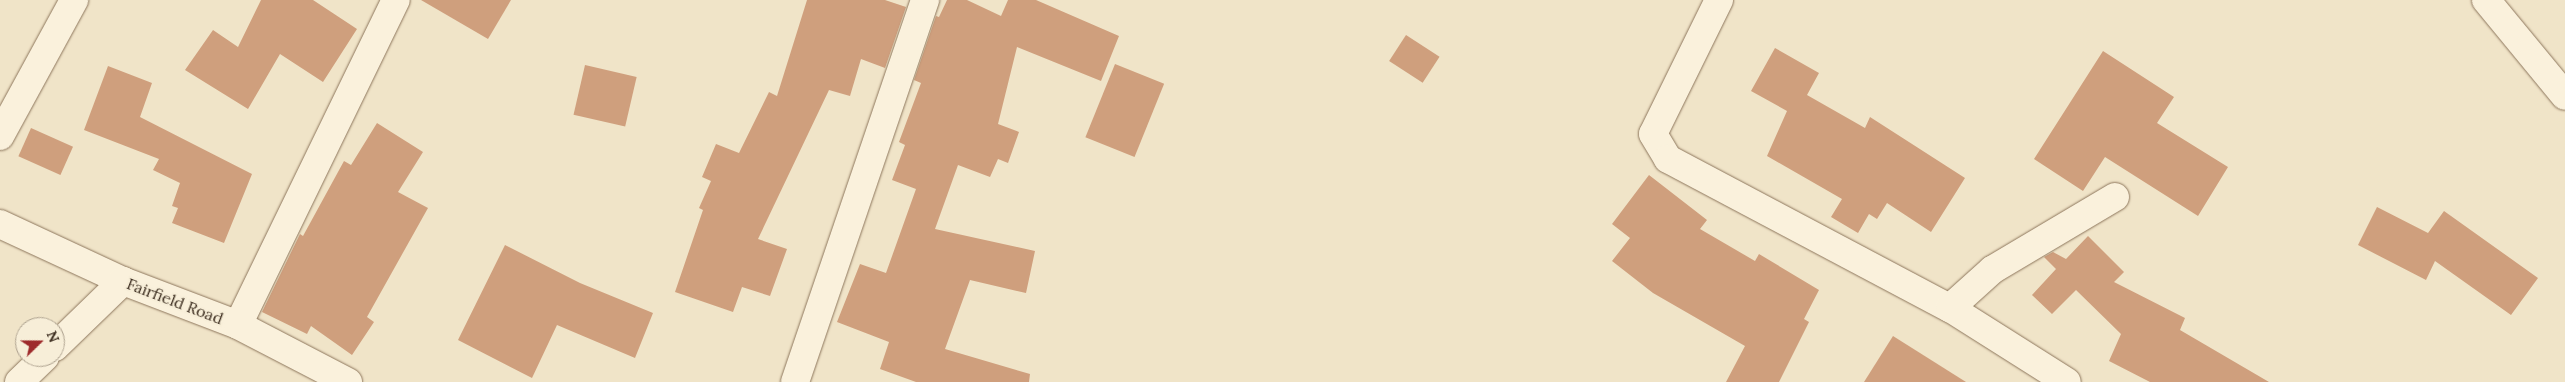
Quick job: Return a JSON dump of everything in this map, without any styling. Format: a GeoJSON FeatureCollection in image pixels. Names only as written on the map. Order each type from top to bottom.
{"type":"FeatureCollection","features":[{"type":"Feature","properties":{"kind":"street"},"geometry":{"type":"LineString","coordinates":[[0,136],[74,0]]}},
{"type":"Feature","properties":{"kind":"street"},"geometry":{"type":"LineString","coordinates":[[238,325],[396,0]]}},
{"type":"Feature","properties":{"kind":"street"},"geometry":{"type":"LineString","coordinates":[[795,382],[926,0]]}},
{"type":"Feature","properties":{"kind":"street"},"geometry":{"type":"LineString","coordinates":[[1719,0],[1653,134],[1668,159],[1950,308],[2066,382]]}},
{"type":"Feature","properties":{"kind":"street"},"geometry":{"type":"LineString","coordinates":[[2486,0],[2565,96]]}},
{"type":"Feature","properties":{"kind":"street"},"geometry":{"type":"LineString","coordinates":[[1950,308],[1992,270],[2115,197]]}},
{"type":"Feature","properties":{"kind":"street","name":"Fairfield Road"},"geometry":{"type":"LineString","coordinates":[[0,224],[123,281],[238,325],[348,382]]}},
{"type":"Feature","properties":{"kind":"street"},"geometry":{"type":"LineString","coordinates":[[65,337],[123,281]]}},
{"type":"Feature","properties":{"kind":"street"},"geometry":{"type":"LineString","coordinates":[[19,382],[35,367]]}},
{"type":"Feature","properties":{"kind":"building"},"geometry":{"type":"Polygon","coordinates":[[[261,0],[313,0],[357,29],[323,82],[280,54],[248,109],[185,70],[213,30],[238,47],[261,0]]]}},
{"type":"Feature","properties":{"kind":"building"},"geometry":{"type":"Polygon","coordinates":[[[421,0],[511,0],[488,39],[421,0]]]}},
{"type":"Feature","properties":{"kind":"building"},"geometry":{"type":"Polygon","coordinates":[[[807,0],[885,0],[906,7],[885,68],[861,59],[850,96],[829,90],[758,239],[787,249],[770,296],[742,287],[733,312],[675,292],[703,210],[699,208],[711,181],[702,177],[716,144],[739,153],[769,92],[777,96],[807,0]]]}},
{"type":"Feature","properties":{"kind":"building"},"geometry":{"type":"Polygon","coordinates":[[[947,0],[967,0],[1001,16],[1008,0],[1036,0],[1119,36],[1101,81],[1017,47],[998,124],[1019,132],[1008,163],[998,159],[990,177],[958,165],[935,229],[1035,251],[1026,293],[970,280],[945,349],[1030,374],[1029,382],[916,382],[880,369],[889,342],[837,322],[860,264],[886,273],[916,189],[892,180],[905,145],[899,142],[921,83],[914,80],[936,16],[939,17],[947,0]]]}},
{"type":"Feature","properties":{"kind":"building"},"geometry":{"type":"Polygon","coordinates":[[[1406,35],[1440,57],[1423,83],[1389,61],[1406,35]]]}},
{"type":"Feature","properties":{"kind":"building"},"geometry":{"type":"Polygon","coordinates":[[[1775,48],[1819,73],[1807,95],[1865,128],[1870,117],[1965,178],[1931,232],[1887,203],[1877,219],[1869,214],[1858,233],[1831,217],[1842,199],[1767,156],[1787,111],[1751,91],[1775,48]]]}},
{"type":"Feature","properties":{"kind":"building"},"geometry":{"type":"Polygon","coordinates":[[[2103,51],[2174,97],[2157,123],[2228,167],[2198,216],[2105,157],[2083,191],[2034,159],[2103,51]]]}},
{"type":"Feature","properties":{"kind":"building"},"geometry":{"type":"Polygon","coordinates":[[[1115,64],[1164,84],[1135,157],[1085,137],[1115,64]]]}},
{"type":"Feature","properties":{"kind":"building"},"geometry":{"type":"Polygon","coordinates":[[[585,65],[637,77],[625,127],[574,115],[585,65]]]}},
{"type":"Feature","properties":{"kind":"building"},"geometry":{"type":"Polygon","coordinates":[[[108,66],[152,83],[140,117],[252,174],[224,243],[172,223],[178,208],[172,206],[180,183],[153,170],[159,159],[84,130],[108,66]]]}},
{"type":"Feature","properties":{"kind":"building"},"geometry":{"type":"Polygon","coordinates":[[[377,123],[423,152],[398,192],[428,208],[367,317],[374,322],[352,355],[311,326],[307,334],[262,312],[300,234],[303,236],[344,161],[351,165],[377,123]]]}},
{"type":"Feature","properties":{"kind":"building"},"geometry":{"type":"Polygon","coordinates":[[[31,128],[73,147],[60,175],[18,156],[31,128]]]}},
{"type":"Feature","properties":{"kind":"building"},"geometry":{"type":"Polygon","coordinates":[[[1649,175],[1707,220],[1700,229],[1755,261],[1759,254],[1819,290],[1804,319],[1809,322],[1779,382],[1726,382],[1745,346],[1653,293],[1612,261],[1630,238],[1612,224],[1649,175]]]}},
{"type":"Feature","properties":{"kind":"building"},"geometry":{"type":"Polygon","coordinates":[[[2377,207],[2428,233],[2444,211],[2538,278],[2511,315],[2435,261],[2426,280],[2358,245],[2377,207]]]}},
{"type":"Feature","properties":{"kind":"building"},"geometry":{"type":"Polygon","coordinates":[[[2088,236],[2124,272],[2114,282],[2185,318],[2180,330],[2269,382],[2150,382],[2109,361],[2121,334],[2076,290],[2052,314],[2032,295],[2056,269],[2044,257],[2053,252],[2066,259],[2088,236]]]}},
{"type":"Feature","properties":{"kind":"building"},"geometry":{"type":"Polygon","coordinates":[[[505,245],[580,283],[653,313],[635,358],[557,325],[532,378],[458,340],[505,245]]]}},
{"type":"Feature","properties":{"kind":"building"},"geometry":{"type":"Polygon","coordinates":[[[1893,336],[1966,382],[1864,382],[1893,336]]]}}]}
